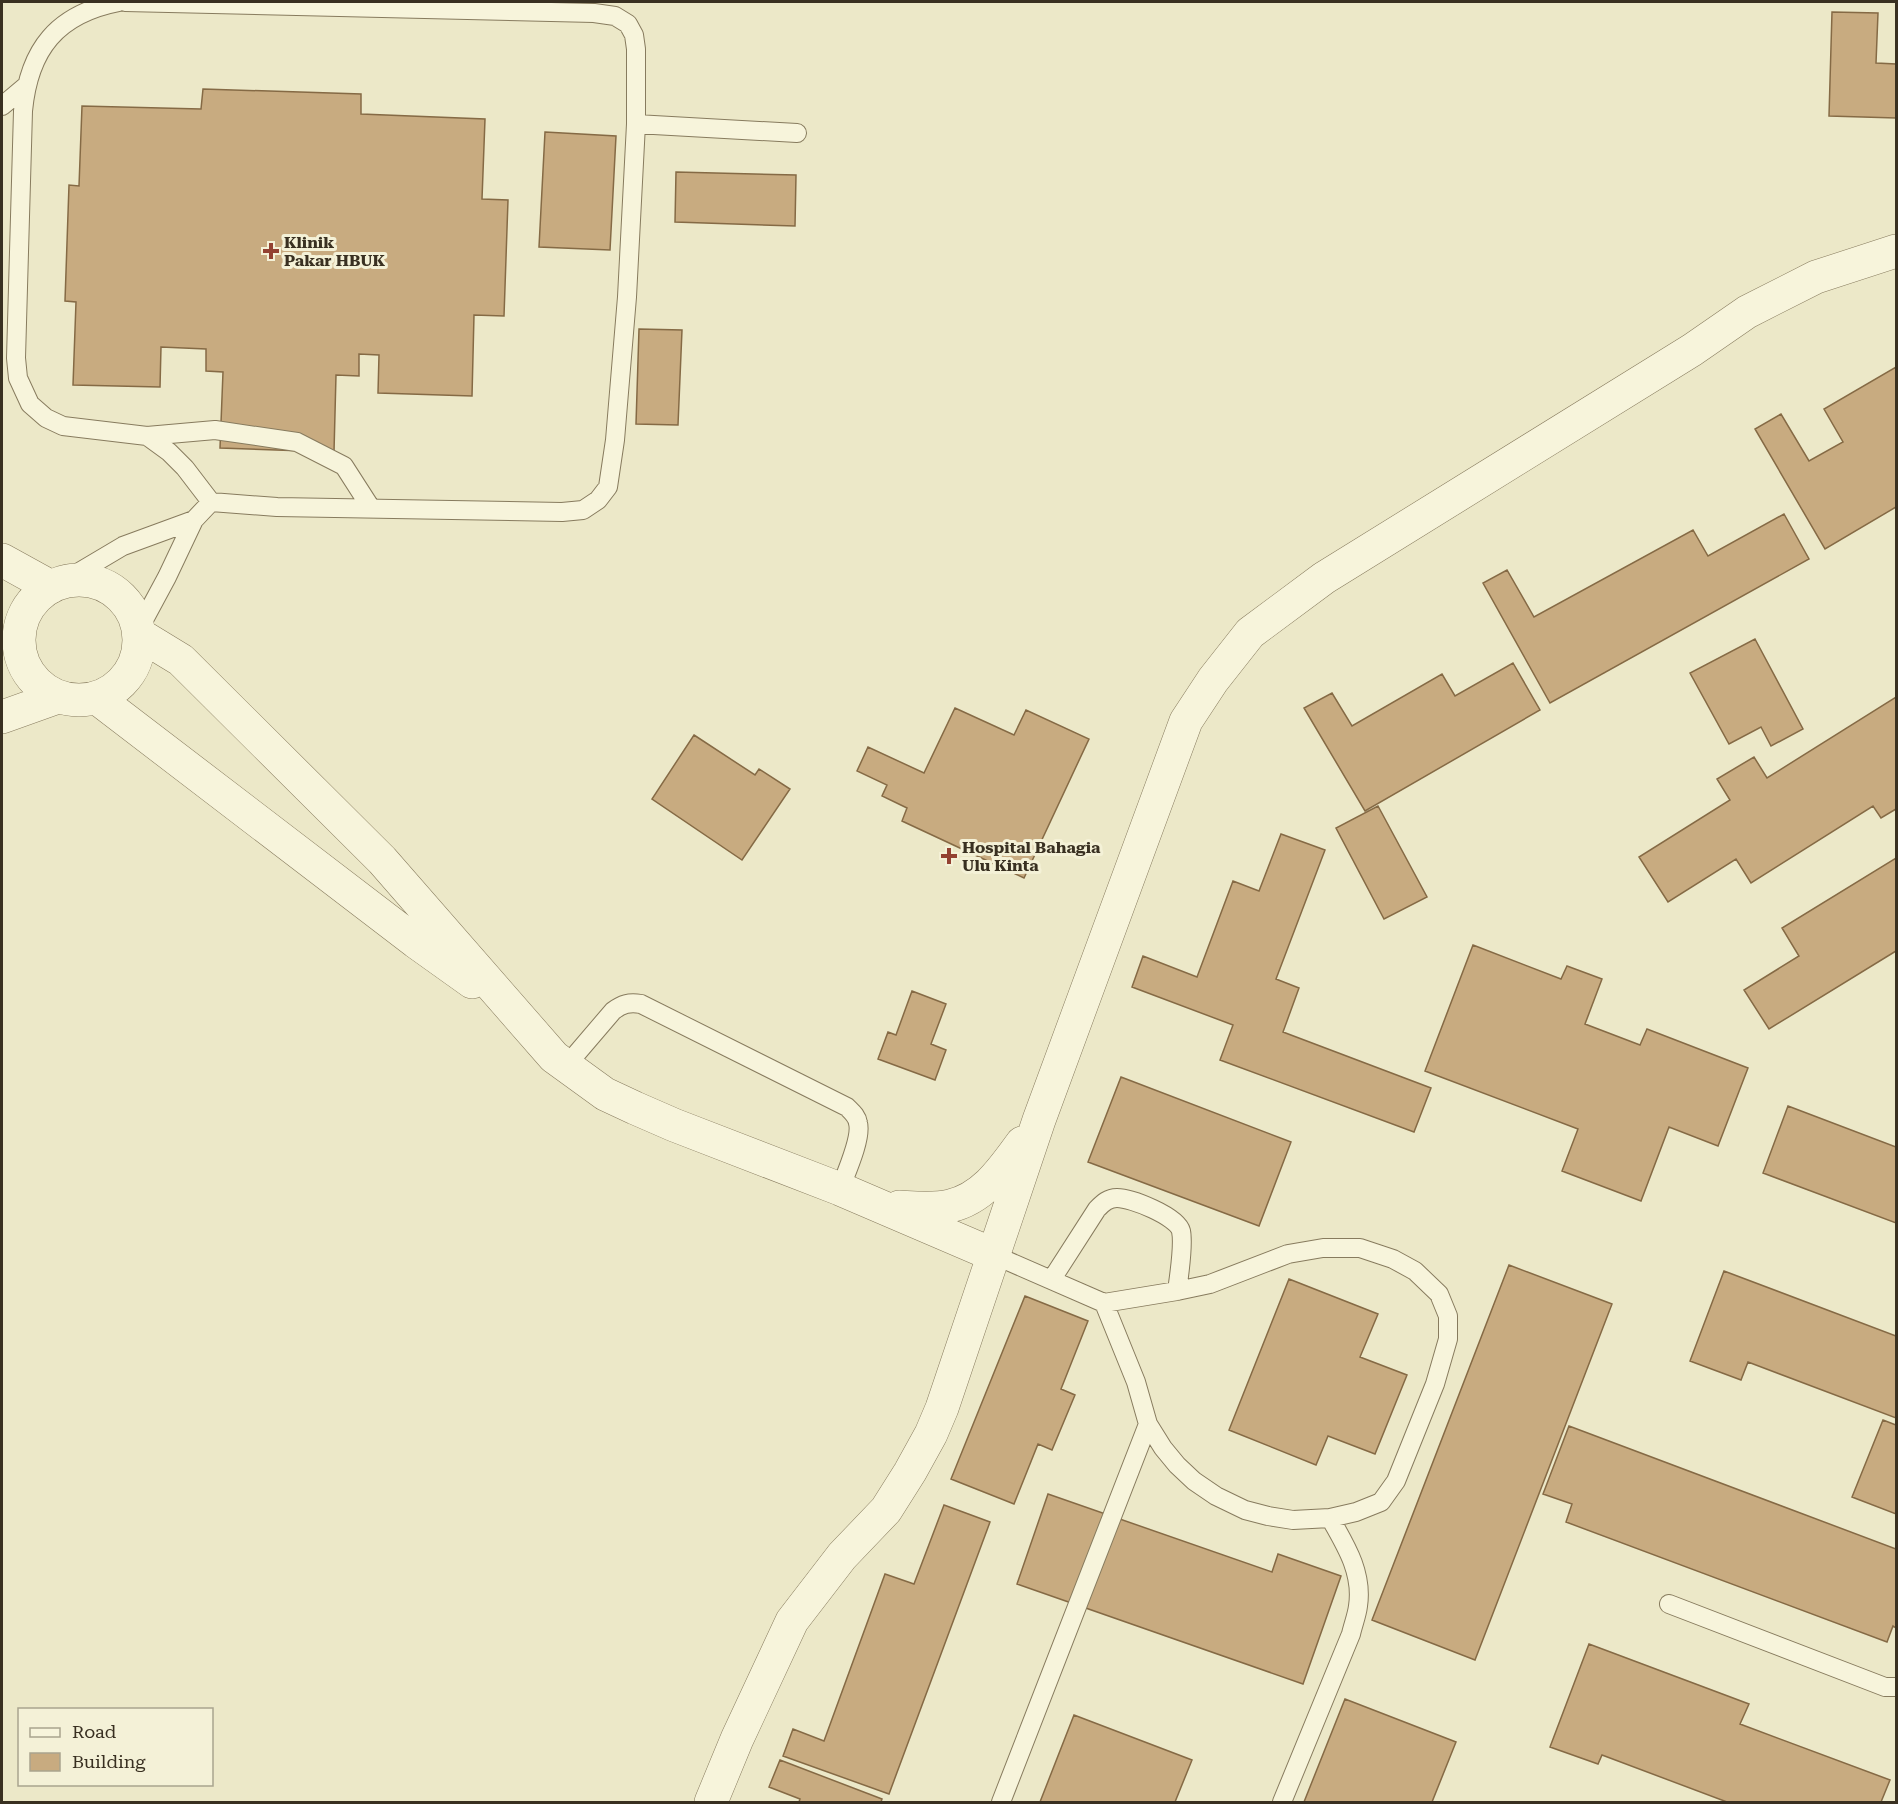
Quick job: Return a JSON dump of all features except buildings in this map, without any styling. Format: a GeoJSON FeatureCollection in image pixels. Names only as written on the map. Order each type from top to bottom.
{"type":"FeatureCollection","features":[{"type":"Feature","properties":{"kind":"street"},"geometry":{"type":"LineString","coordinates":[[711,1803],[737,1739],[792,1621],[842,1556],[886,1510],[931,1434],[942,1408],[1039,1120],[1186,720],[1213,680],[1250,633],[1324,578],[1692,350],[1747,312],[1816,277],[1896,252]]}},
{"type":"Feature","properties":{"kind":"street"},"geometry":{"type":"LineString","coordinates":[[2,560],[57,584]]}},
{"type":"Feature","properties":{"kind":"street"},"geometry":{"type":"LineString","coordinates":[[80,579],[97,582],[111,588],[134,613],[139,632],[138,655],[130,674],[115,688],[97,698],[78,701],[58,697],[40,687],[10,643],[24,613],[35,597],[57,584],[80,579]]}},
{"type":"Feature","properties":{"kind":"street"},"geometry":{"type":"LineString","coordinates":[[139,632],[181,660],[382,860],[554,1057],[566,1066],[605,1094],[635,1108],[695,1134],[840,1189],[994,1255]]}},
{"type":"Feature","properties":{"kind":"street"},"geometry":{"type":"LineString","coordinates":[[2,717],[58,697]]}},
{"type":"Feature","properties":{"kind":"street"},"geometry":{"type":"LineString","coordinates":[[97,698],[416,942],[519,1017]]}},
{"type":"Feature","properties":{"kind":"street"},"geometry":{"type":"LineString","coordinates":[[879,1206],[949,1207],[969,1200],[988,1186],[1000,1173],[1039,1120]]}},
{"type":"Feature","properties":{"kind":"lane"},"geometry":{"type":"LineString","coordinates":[[119,2],[97,6],[76,16],[61,27],[45,43],[33,64],[26,86],[22,134],[16,358],[18,378],[30,404],[46,418],[63,426],[147,436],[214,430],[297,442],[344,466],[371,508]]}},
{"type":"Feature","properties":{"kind":"lane"},"geometry":{"type":"LineString","coordinates":[[125,2],[594,13],[615,16],[628,24],[635,42],[636,124],[627,297],[616,429],[608,487],[598,500],[583,510],[562,512],[277,507],[211,502],[185,468],[169,452],[147,436]]}},
{"type":"Feature","properties":{"kind":"lane"},"geometry":{"type":"LineString","coordinates":[[2,106],[26,86]]}},
{"type":"Feature","properties":{"kind":"lane"},"geometry":{"type":"LineString","coordinates":[[636,124],[797,133]]}},
{"type":"Feature","properties":{"kind":"lane"},"geometry":{"type":"LineString","coordinates":[[2,346],[16,358]]}},
{"type":"Feature","properties":{"kind":"lane"},"geometry":{"type":"LineString","coordinates":[[139,632],[194,520],[211,502]]}},
{"type":"Feature","properties":{"kind":"lane"},"geometry":{"type":"LineString","coordinates":[[57,584],[123,546],[194,520]]}},
{"type":"Feature","properties":{"kind":"lane"},"geometry":{"type":"LineString","coordinates":[[566,1066],[613,1011],[621,1005],[641,1004],[847,1107],[855,1115],[859,1125],[858,1136],[840,1189]]}},
{"type":"Feature","properties":{"kind":"lane"},"geometry":{"type":"LineString","coordinates":[[1052,1279],[1097,1209],[1104,1202],[1114,1198],[1125,1199],[1167,1215],[1181,1229],[1178,1291]]}},
{"type":"Feature","properties":{"kind":"lane"},"geometry":{"type":"LineString","coordinates":[[994,1255],[1104,1303],[1210,1284],[1288,1254],[1323,1248],[1360,1248],[1393,1259],[1415,1271],[1439,1294],[1448,1316],[1448,1339],[1435,1384],[1396,1481],[1381,1502],[1356,1512],[1330,1518],[1293,1520],[1245,1510],[1216,1497],[1177,1465],[1163,1448],[1149,1424],[1136,1382],[1104,1303]]}},
{"type":"Feature","properties":{"kind":"lane"},"geometry":{"type":"LineString","coordinates":[[1002,1803],[1149,1424]]}},
{"type":"Feature","properties":{"kind":"lane"},"geometry":{"type":"LineString","coordinates":[[1282,1803],[1351,1634],[1358,1605],[1358,1582],[1354,1562],[1330,1518]]}},
{"type":"Feature","properties":{"kind":"lane"},"geometry":{"type":"LineString","coordinates":[[1669,1604],[1885,1687],[1896,1687]]}},
{"type":"Feature","properties":{"kind":"place","name":"Klinik Pakar HBUK"},"geometry":{"type":"Point","coordinates":[271,251]}},
{"type":"Feature","properties":{"kind":"place","name":"Hospital Bahagia Ulu Kinta"},"geometry":{"type":"Point","coordinates":[949,856]}}]}
